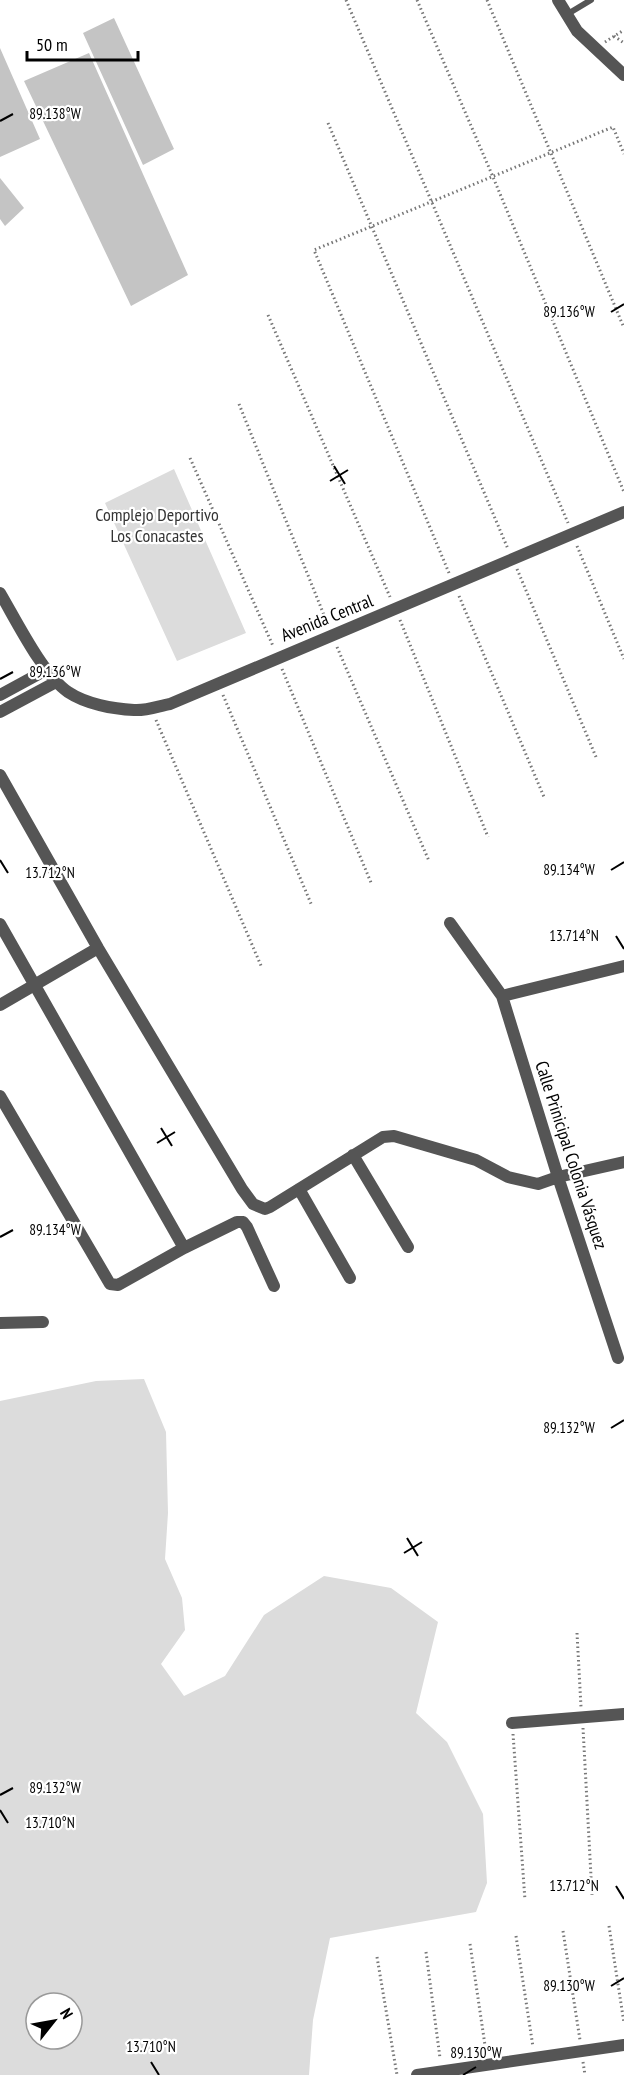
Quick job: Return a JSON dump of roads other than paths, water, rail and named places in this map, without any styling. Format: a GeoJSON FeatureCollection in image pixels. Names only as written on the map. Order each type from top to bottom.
{"type":"FeatureCollection","features":[{"type":"Feature","properties":{"kind":"street"},"geometry":{"type":"LineString","coordinates":[[558,0],[577,31],[624,75]]}},
{"type":"Feature","properties":{"kind":"street","name":"Avenida Central"},"geometry":{"type":"LineString","coordinates":[[0,593],[46,670],[56,682],[68,692],[84,700],[104,706],[136,710],[170,704],[624,512]]}},
{"type":"Feature","properties":{"kind":"street"},"geometry":{"type":"LineString","coordinates":[[0,695],[46,670]]}},
{"type":"Feature","properties":{"kind":"street"},"geometry":{"type":"LineString","coordinates":[[0,712],[56,682]]}},
{"type":"Feature","properties":{"kind":"street"},"geometry":{"type":"LineString","coordinates":[[0,775],[98,948],[253,1204],[265,1209],[383,1137],[394,1136],[476,1160],[508,1177],[538,1184],[558,1177],[624,1162]]}},
{"type":"Feature","properties":{"kind":"street","name":"Calle Prinicipal Colonia Vásquez"},"geometry":{"type":"LineString","coordinates":[[450,923],[502,996],[558,1177],[618,1358]]}},
{"type":"Feature","properties":{"kind":"street"},"geometry":{"type":"LineString","coordinates":[[0,924],[184,1248]]}},
{"type":"Feature","properties":{"kind":"street"},"geometry":{"type":"LineString","coordinates":[[0,1005],[98,948]]}},
{"type":"Feature","properties":{"kind":"street"},"geometry":{"type":"LineString","coordinates":[[502,996],[624,966]]}},
{"type":"Feature","properties":{"kind":"street"},"geometry":{"type":"LineString","coordinates":[[0,1096],[110,1284],[118,1285],[184,1248],[237,1222],[243,1222]]}},
{"type":"Feature","properties":{"kind":"street"},"geometry":{"type":"LineString","coordinates":[[353,1155],[408,1247]]}},
{"type":"Feature","properties":{"kind":"street"},"geometry":{"type":"LineString","coordinates":[[299,1189],[350,1278]]}},
{"type":"Feature","properties":{"kind":"street"},"geometry":{"type":"LineString","coordinates":[[243,1222],[253,1204]]}},
{"type":"Feature","properties":{"kind":"street"},"geometry":{"type":"LineString","coordinates":[[243,1222],[274,1286]]}},
{"type":"Feature","properties":{"kind":"street"},"geometry":{"type":"LineString","coordinates":[[0,1323],[43,1322]]}},
{"type":"Feature","properties":{"kind":"street"},"geometry":{"type":"LineString","coordinates":[[512,1723],[624,1714]]}},
{"type":"Feature","properties":{"kind":"street"},"geometry":{"type":"LineString","coordinates":[[417,2075],[624,2045]]}},
{"type":"Feature","properties":{"kind":"lane"},"geometry":{"type":"LineString","coordinates":[[566,15],[591,0]]}},
{"type":"Feature","properties":{"kind":"park label","name":"Complejo Deportivo Los Conacastes"},"geometry":{"type":"Point","coordinates":[157,525]}}]}
